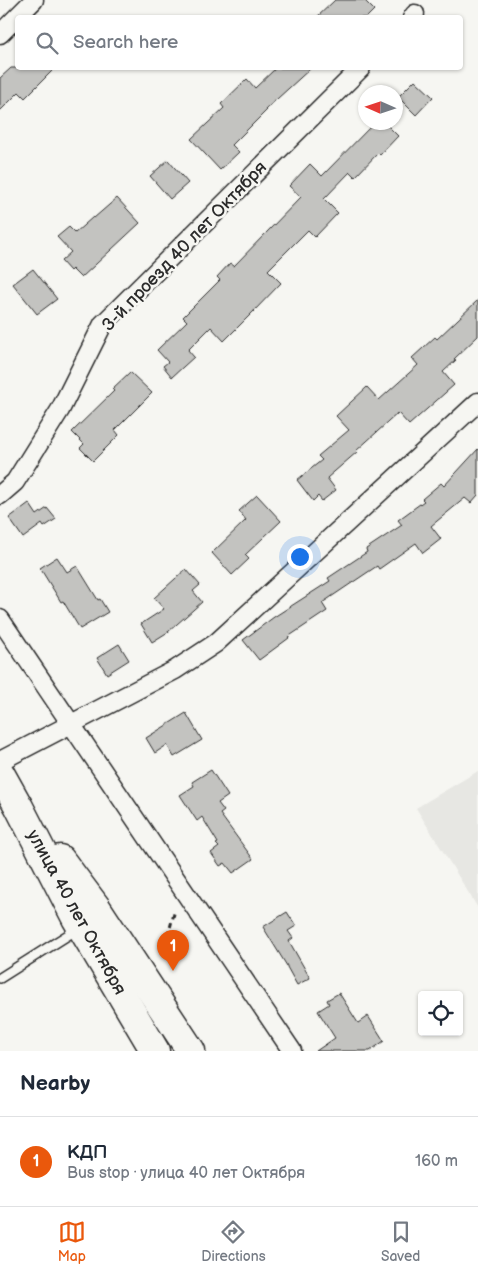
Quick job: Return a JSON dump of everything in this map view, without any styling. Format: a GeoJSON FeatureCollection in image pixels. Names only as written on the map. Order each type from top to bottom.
{"type":"FeatureCollection","features":[{"type":"Feature","properties":{"kind":"main road","name":"улица 40 лет Октября"},"geometry":{"type":"LineString","coordinates":[[0,773],[81,927],[155,1051]]}},
{"type":"Feature","properties":{"kind":"main road"},"geometry":{"type":"LineString","coordinates":[[19,807],[96,907],[191,1051]]}},
{"type":"Feature","properties":{"kind":"street"},"geometry":{"type":"LineString","coordinates":[[19,15],[34,0]]}},
{"type":"Feature","properties":{"kind":"street"},"geometry":{"type":"LineString","coordinates":[[0,34],[15,19]]}},
{"type":"Feature","properties":{"kind":"street","name":"3-й проезд 40 лет Октября"},"geometry":{"type":"LineString","coordinates":[[0,495],[15,482],[60,410],[102,324],[359,70]]}},
{"type":"Feature","properties":{"kind":"street"},"geometry":{"type":"LineString","coordinates":[[0,761],[175,670],[216,643],[478,402]]}},
{"type":"Feature","properties":{"kind":"street"},"geometry":{"type":"LineString","coordinates":[[0,619],[292,1051]]}},
{"type":"Feature","properties":{"kind":"lane"},"geometry":{"type":"LineString","coordinates":[[0,978],[81,927]]}},
{"type":"Feature","properties":{"kind":"path"},"geometry":{"type":"LineString","coordinates":[[163,953],[182,888]]}},
{"type":"Feature","properties":{"kind":"shaded area"},"geometry":{"type":"Polygon","coordinates":[[[478,771],[478,908],[416,808],[478,771]]]}},
{"type":"Feature","properties":{"kind":"building"},"geometry":{"type":"Polygon","coordinates":[[[335,0],[364,0],[374,10],[369,15],[319,15],[335,0]]]}},
{"type":"Feature","properties":{"kind":"building"},"geometry":{"type":"Polygon","coordinates":[[[11,68],[15,68],[15,70],[53,70],[25,98],[19,92],[0,111],[0,78],[11,68]]]}},
{"type":"Feature","properties":{"kind":"building"},"geometry":{"type":"Polygon","coordinates":[[[274,70],[309,70],[266,109],[232,145],[239,152],[220,170],[191,139],[224,108],[221,104],[247,79],[255,88],[274,70]]]}},
{"type":"Feature","properties":{"kind":"building"},"geometry":{"type":"Polygon","coordinates":[[[415,80],[433,97],[416,115],[403,102],[403,92],[415,80]]]}},
{"type":"Feature","properties":{"kind":"building"},"geometry":{"type":"Polygon","coordinates":[[[367,130],[392,130],[398,136],[355,177],[350,172],[324,199],[338,213],[315,237],[308,230],[268,270],[281,283],[224,341],[211,327],[188,350],[194,357],[172,377],[163,366],[168,362],[157,350],[187,321],[183,317],[220,280],[217,277],[230,263],[234,266],[301,197],[289,186],[310,164],[322,176],[367,130]]]}},
{"type":"Feature","properties":{"kind":"building"},"geometry":{"type":"Polygon","coordinates":[[[168,160],[188,183],[170,199],[150,176],[168,160]]]}},
{"type":"Feature","properties":{"kind":"building"},"geometry":{"type":"Polygon","coordinates":[[[117,198],[140,223],[81,278],[72,269],[70,271],[61,261],[71,252],[57,237],[69,227],[75,233],[117,198]]]}},
{"type":"Feature","properties":{"kind":"building"},"geometry":{"type":"Polygon","coordinates":[[[33,269],[57,299],[37,314],[13,284],[33,269]]]}},
{"type":"Feature","properties":{"kind":"building"},"geometry":{"type":"Polygon","coordinates":[[[478,300],[478,336],[443,372],[454,385],[409,425],[398,413],[327,478],[336,490],[322,501],[318,496],[313,501],[297,480],[322,460],[318,456],[349,430],[336,416],[367,387],[379,400],[418,365],[412,358],[435,337],[437,339],[478,300]]]}},
{"type":"Feature","properties":{"kind":"building"},"geometry":{"type":"Polygon","coordinates":[[[130,372],[152,393],[115,430],[119,435],[93,461],[80,448],[84,444],[72,432],[114,391],[112,389],[130,372]]]}},
{"type":"Feature","properties":{"kind":"building"},"geometry":{"type":"Polygon","coordinates":[[[478,449],[478,495],[471,503],[465,498],[431,526],[441,539],[423,553],[416,543],[379,569],[377,566],[322,603],[327,611],[288,637],[259,660],[243,640],[274,617],[330,581],[328,578],[367,552],[366,549],[402,525],[398,520],[424,501],[422,499],[441,483],[444,486],[478,449]]]}},
{"type":"Feature","properties":{"kind":"building"},"geometry":{"type":"Polygon","coordinates":[[[257,495],[281,521],[245,555],[249,559],[232,575],[212,553],[246,520],[239,511],[257,495]]]}},
{"type":"Feature","properties":{"kind":"building"},"geometry":{"type":"Polygon","coordinates":[[[29,503],[37,515],[47,508],[56,519],[44,527],[42,524],[23,538],[9,518],[29,503]]]}},
{"type":"Feature","properties":{"kind":"building"},"geometry":{"type":"Polygon","coordinates":[[[57,557],[67,572],[77,566],[98,600],[100,599],[108,612],[80,629],[40,568],[57,557]]]}},
{"type":"Feature","properties":{"kind":"building"},"geometry":{"type":"Polygon","coordinates":[[[186,569],[200,585],[193,591],[202,602],[168,632],[152,642],[141,624],[164,609],[154,598],[186,569]]]}},
{"type":"Feature","properties":{"kind":"building"},"geometry":{"type":"Polygon","coordinates":[[[119,644],[129,660],[107,674],[97,658],[119,644]]]}},
{"type":"Feature","properties":{"kind":"building"},"geometry":{"type":"Polygon","coordinates":[[[186,713],[202,740],[174,757],[167,745],[155,753],[146,738],[186,713]]]}},
{"type":"Feature","properties":{"kind":"building"},"geometry":{"type":"Polygon","coordinates":[[[211,770],[228,796],[218,803],[224,811],[220,814],[253,859],[233,873],[225,863],[220,866],[211,853],[219,847],[216,844],[218,843],[202,817],[197,821],[180,795],[194,786],[192,782],[211,770]]]}},
{"type":"Feature","properties":{"kind":"building"},"geometry":{"type":"Polygon","coordinates":[[[287,912],[296,926],[288,931],[293,938],[289,941],[310,978],[297,985],[263,927],[287,912]]]}},
{"type":"Feature","properties":{"kind":"building"},"geometry":{"type":"Polygon","coordinates":[[[339,993],[358,1023],[368,1016],[384,1041],[370,1051],[316,1051],[335,1038],[318,1011],[329,1004],[327,1000],[339,993]]]}},
{"type":"Feature","properties":{"kind":"place","name":"КДП"},"geometry":{"type":"Point","coordinates":[173,971]}}]}
